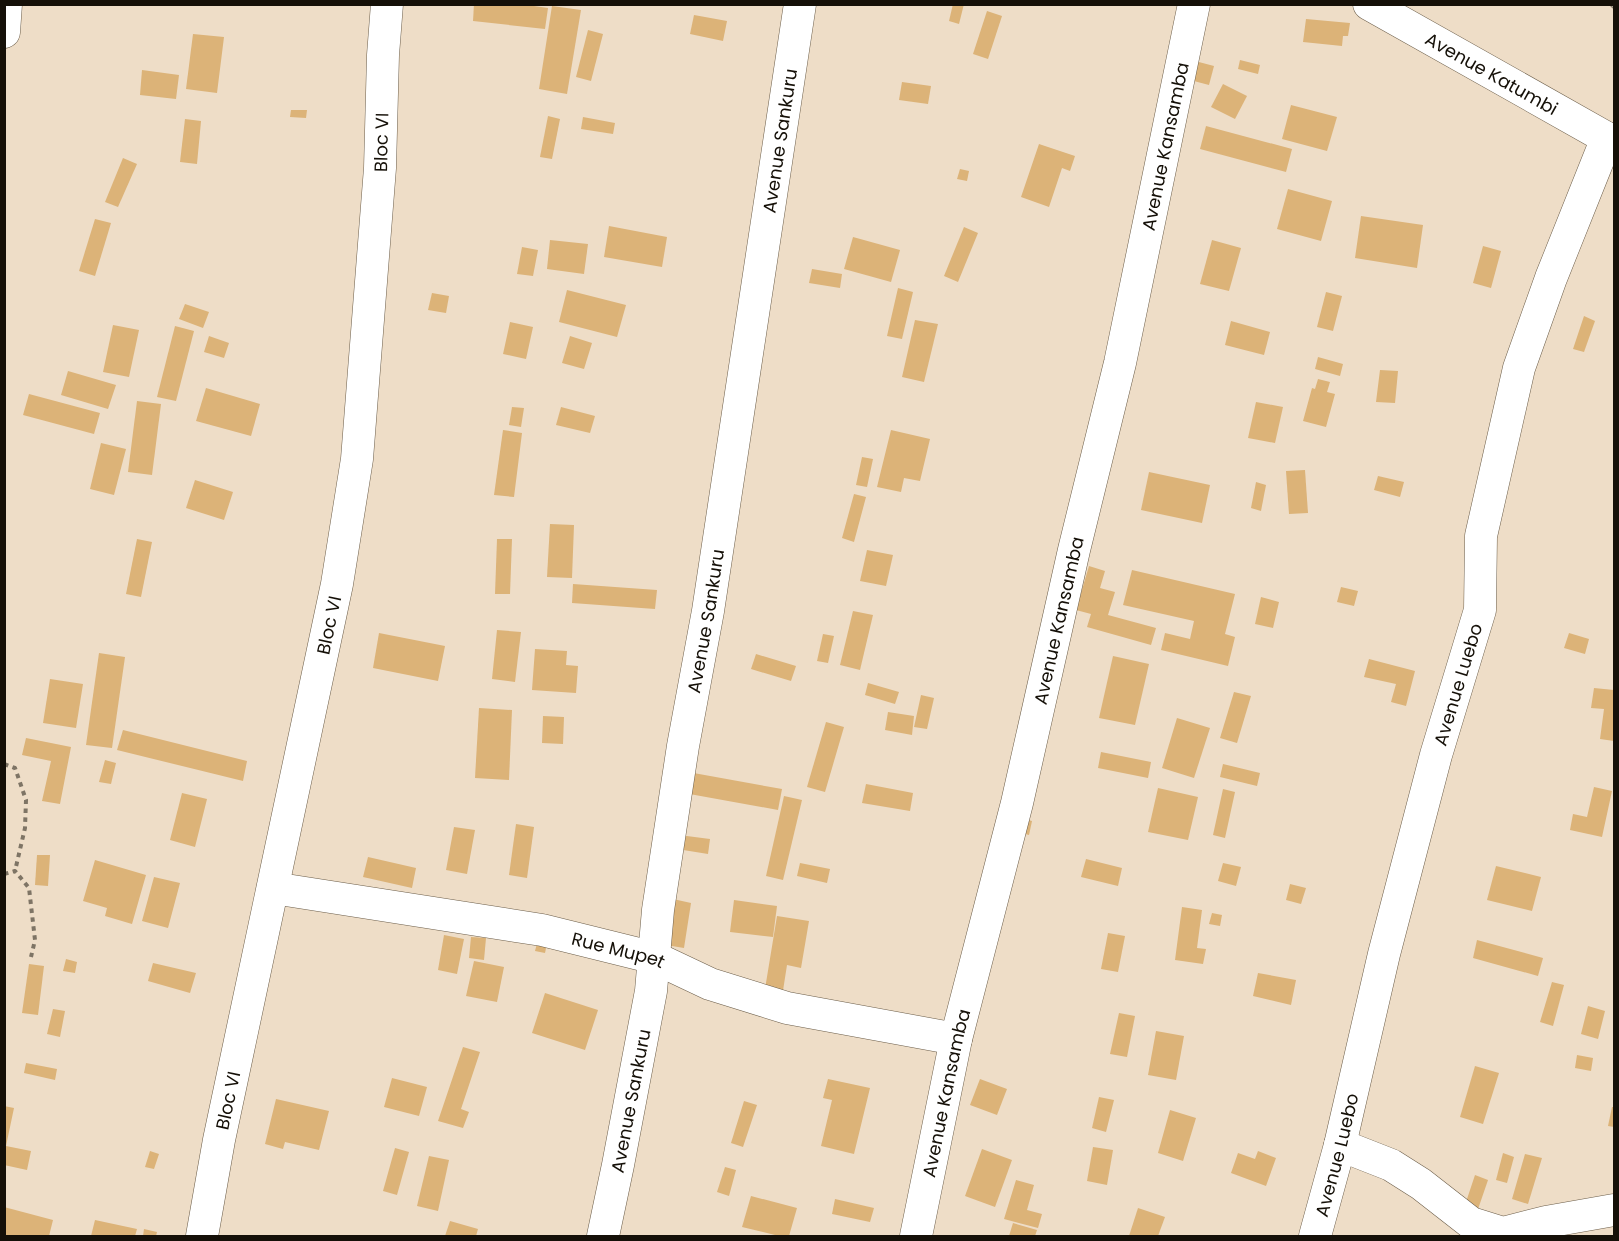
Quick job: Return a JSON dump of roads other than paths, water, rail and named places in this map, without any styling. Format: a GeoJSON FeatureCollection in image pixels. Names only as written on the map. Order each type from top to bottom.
{"type":"FeatureCollection","features":[{"type":"Feature","properties":{"kind":"street"},"geometry":{"type":"LineString","coordinates":[[4,32],[6,4]]}},
{"type":"Feature","properties":{"kind":"street","name":"Bloc VI"},"geometry":{"type":"LineString","coordinates":[[202,1236],[219,1140],[337,584],[357,459],[379,192],[383,55],[387,4]]}},
{"type":"Feature","properties":{"kind":"street","name":"Avenue Sankuru"},"geometry":{"type":"LineString","coordinates":[[603,1236],[651,991],[658,909],[683,746],[708,611],[800,4]]}},
{"type":"Feature","properties":{"kind":"street","name":"Avenue Kansamba"},"geometry":{"type":"LineString","coordinates":[[915,1236],[956,1039],[1017,803],[1120,363],[1194,4]]}},
{"type":"Feature","properties":{"kind":"street","name":"Avenue Katumbi"},"geometry":{"type":"LineString","coordinates":[[1369,4],[1610,140]]}},
{"type":"Feature","properties":{"kind":"street","name":"Avenue Luebo"},"geometry":{"type":"LineString","coordinates":[[1315,1236],[1340,1145],[1384,954],[1430,777],[1480,610],[1481,536],[1519,368],[1551,278],[1610,140]]}},
{"type":"Feature","properties":{"kind":"street","name":"Rue Mupet"},"geometry":{"type":"LineString","coordinates":[[273,888],[543,930],[655,958],[710,984],[787,1008],[956,1039]]}},
{"type":"Feature","properties":{"kind":"street"},"geometry":{"type":"LineString","coordinates":[[1340,1145],[1391,1165],[1421,1184],[1471,1223],[1503,1233],[1546,1222],[1614,1210]]}}]}
